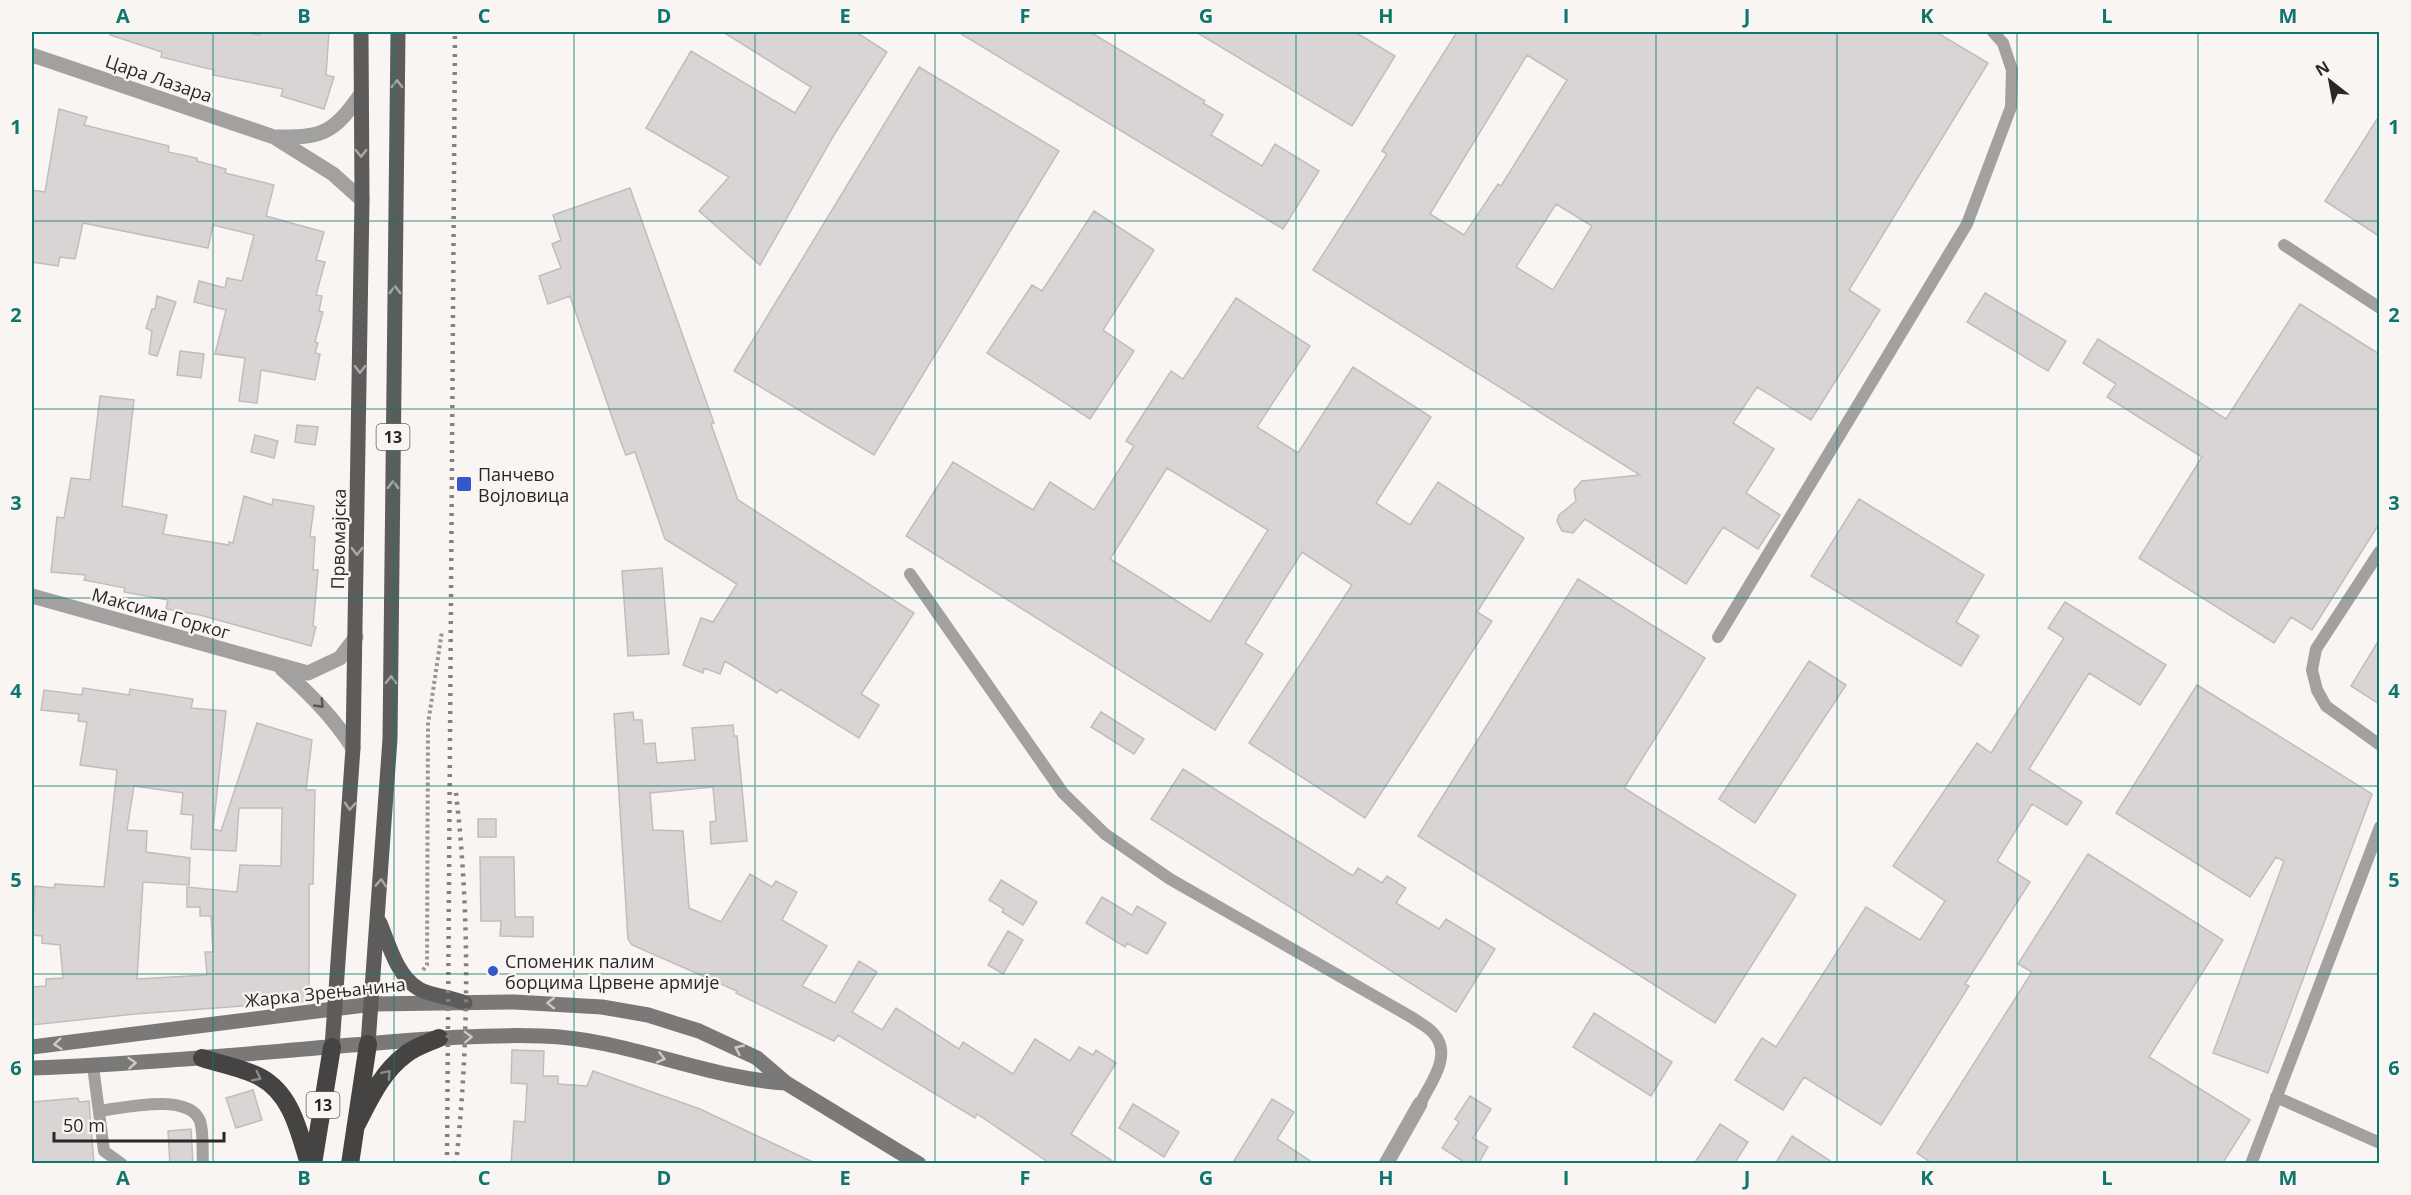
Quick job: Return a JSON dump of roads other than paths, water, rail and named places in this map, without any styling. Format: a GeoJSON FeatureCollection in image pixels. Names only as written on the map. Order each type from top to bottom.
{"type":"FeatureCollection","features":[{"type":"Feature","properties":{"kind":"highway"},"geometry":{"type":"LineString","coordinates":[[357,1124],[378,1083],[391,1068],[406,1054],[439,1038]]}},
{"type":"Feature","properties":{"kind":"highway","name":"13"},"geometry":{"type":"LineString","coordinates":[[350,1164],[368,1044]]}},
{"type":"Feature","properties":{"kind":"highway","name":"13"},"geometry":{"type":"LineString","coordinates":[[311,1164],[332,1047]]}},
{"type":"Feature","properties":{"kind":"highway"},"geometry":{"type":"LineString","coordinates":[[202,1058],[260,1077],[282,1095],[299,1130],[311,1164]]}},
{"type":"Feature","properties":{"kind":"main road","name":"Првомајска"},"geometry":{"type":"LineString","coordinates":[[332,1047],[337,1007],[353,748],[362,200],[361,32]]}},
{"type":"Feature","properties":{"kind":"main road","name":"13"},"geometry":{"type":"LineString","coordinates":[[368,1044],[373,1004],[390,739],[398,32]]}},
{"type":"Feature","properties":{"kind":"main road"},"geometry":{"type":"LineString","coordinates":[[378,920],[395,960],[413,984],[419,989],[465,1003]]}},
{"type":"Feature","properties":{"kind":"street","name":"Цара Лазара"},"geometry":{"type":"LineString","coordinates":[[32,55],[274,137]]}},
{"type":"Feature","properties":{"kind":"street"},"geometry":{"type":"LineString","coordinates":[[274,137],[299,138],[321,133],[341,122],[361,94]]}},
{"type":"Feature","properties":{"kind":"street"},"geometry":{"type":"LineString","coordinates":[[274,137],[333,174],[362,200]]}},
{"type":"Feature","properties":{"kind":"street","name":"Максима Горког"},"geometry":{"type":"LineString","coordinates":[[32,596],[308,673],[340,658],[356,637]]}},
{"type":"Feature","properties":{"kind":"street"},"geometry":{"type":"LineString","coordinates":[[280,667],[317,700],[335,720],[353,748]]}},
{"type":"Feature","properties":{"kind":"street","name":"Жарка Зрењанина"},"geometry":{"type":"LineString","coordinates":[[32,1047],[337,1007],[373,1004],[560,1003],[648,1015],[699,1031],[757,1058],[786,1083],[919,1164]]}},
{"type":"Feature","properties":{"kind":"street","name":"Жарка Зрењанина"},"geometry":{"type":"LineString","coordinates":[[32,1068],[202,1058],[439,1038],[544,1036],[589,1041],[748,1081],[786,1083]]}},
{"type":"Feature","properties":{"kind":"street"},"geometry":{"type":"LineString","coordinates":[[1386,1164],[1420,1104]]}},
{"type":"Feature","properties":{"kind":"lane"},"geometry":{"type":"LineString","coordinates":[[1718,637],[1967,224],[2011,107],[2012,70],[2003,43],[1993,32]]}},
{"type":"Feature","properties":{"kind":"lane"},"geometry":{"type":"LineString","coordinates":[[2284,245],[2379,308]]}},
{"type":"Feature","properties":{"kind":"lane"},"geometry":{"type":"LineString","coordinates":[[2379,551],[2316,650],[2312,670],[2316,690],[2326,706],[2379,745]]}},
{"type":"Feature","properties":{"kind":"lane"},"geometry":{"type":"LineString","coordinates":[[910,574],[1063,793],[1106,834],[1170,879],[1411,1017],[1435,1034],[1442,1051],[1442,1059],[1420,1104]]}},
{"type":"Feature","properties":{"kind":"lane"},"geometry":{"type":"LineString","coordinates":[[2250,1164],[2379,826]]}},
{"type":"Feature","properties":{"kind":"lane"},"geometry":{"type":"LineString","coordinates":[[93,1066],[104,1151],[122,1164]]}},
{"type":"Feature","properties":{"kind":"lane"},"geometry":{"type":"LineString","coordinates":[[2276,1097],[2379,1143]]}},
{"type":"Feature","properties":{"kind":"lane"},"geometry":{"type":"LineString","coordinates":[[99,1111],[164,1104],[185,1106],[194,1112],[200,1121],[203,1164]]}},
{"type":"Feature","properties":{"kind":"railway"},"geometry":{"type":"LineString","coordinates":[[447,1164],[455,32]]}},
{"type":"Feature","properties":{"kind":"railway"},"geometry":{"type":"LineString","coordinates":[[456,793],[464,886],[466,978],[463,1071],[456,1164]]}},
{"type":"Feature","properties":{"kind":"place","name":"Панчево Војловица"},"geometry":{"type":"Point","coordinates":[464,484]}},
{"type":"Feature","properties":{"kind":"place","name":"Споменик палим борцима Црвене армије"},"geometry":{"type":"Point","coordinates":[493,971]}}]}
